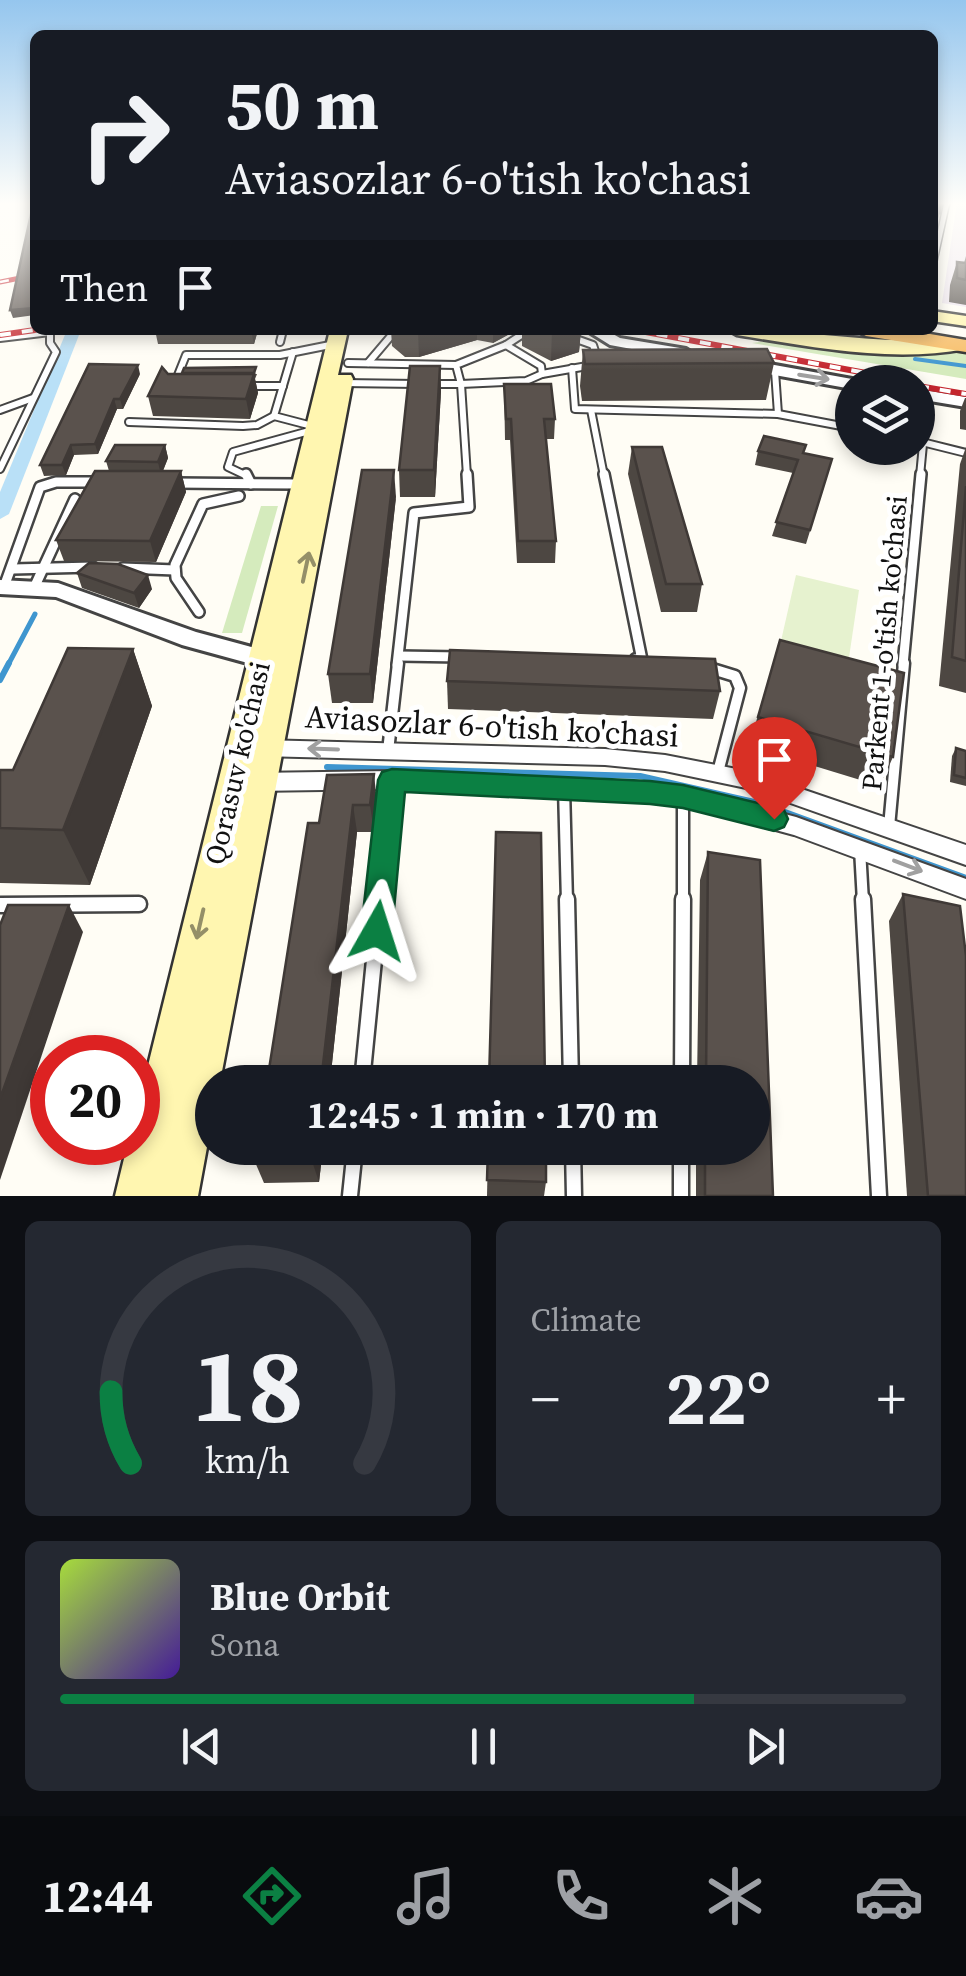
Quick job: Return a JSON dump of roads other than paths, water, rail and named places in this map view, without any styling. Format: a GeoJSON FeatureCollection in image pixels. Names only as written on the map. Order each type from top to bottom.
{"type":"FeatureCollection","features":[{"type":"Feature","properties":{"kind":"highway"},"geometry":{"type":"LineString","coordinates":[[938,329],[964,341]]}},
{"type":"Feature","properties":{"kind":"highway"},"geometry":{"type":"LineString","coordinates":[[911,335],[964,341]]}},
{"type":"Feature","properties":{"kind":"main road"},"geometry":{"type":"LineString","coordinates":[[938,317],[966,321]]}},
{"type":"Feature","properties":{"kind":"main road"},"geometry":{"type":"LineString","coordinates":[[766,335],[876,350],[964,341]]}},
{"type":"Feature","properties":{"kind":"main road"},"geometry":{"type":"LineString","coordinates":[[800,341],[838,340],[845,335]]}},
{"type":"Feature","properties":{"kind":"main road","name":"Qorasuv ko'chasi"},"geometry":{"type":"LineString","coordinates":[[255,748],[262,658],[316,428],[348,352]]}},
{"type":"Feature","properties":{"kind":"main road","name":"Qorasuv ko'chasi"},"geometry":{"type":"LineString","coordinates":[[136,1196],[247,782],[348,352]]}},
{"type":"Feature","properties":{"kind":"main road","name":"Qorasuv ko'chasi"},"geometry":{"type":"LineString","coordinates":[[177,1196],[247,782]]}},
{"type":"Feature","properties":{"kind":"street"},"geometry":{"type":"LineString","coordinates":[[603,335],[616,342],[723,364],[835,381]]}},
{"type":"Feature","properties":{"kind":"street"},"geometry":{"type":"LineString","coordinates":[[935,399],[966,402]]}},
{"type":"Feature","properties":{"kind":"street"},"geometry":{"type":"LineString","coordinates":[[4,585],[38,578],[190,639],[262,658]]}},
{"type":"Feature","properties":{"kind":"street","name":"Aviasozlar 6-o'tish ko'chasi"},"geometry":{"type":"LineString","coordinates":[[255,748],[605,757],[718,772],[966,855]]}},
{"type":"Feature","properties":{"kind":"street","name":"Aviasozlar 6-o'tish ko'chasi"},"geometry":{"type":"LineString","coordinates":[[247,782],[392,780],[683,796],[774,819],[966,888]]}},
{"type":"Feature","properties":{"kind":"lane"},"geometry":{"type":"LineString","coordinates":[[0,338],[30,334]]}},
{"type":"Feature","properties":{"kind":"lane"},"geometry":{"type":"LineString","coordinates":[[0,469],[56,352],[50,335]]}},
{"type":"Feature","properties":{"kind":"lane"},"geometry":{"type":"LineString","coordinates":[[280,342],[282,335]]}},
{"type":"Feature","properties":{"kind":"lane"},"geometry":{"type":"LineString","coordinates":[[348,352],[385,335]]}},
{"type":"Feature","properties":{"kind":"lane"},"geometry":{"type":"LineString","coordinates":[[192,386],[174,386],[186,355],[348,352],[456,365],[521,335]]}},
{"type":"Feature","properties":{"kind":"lane"},"geometry":{"type":"LineString","coordinates":[[348,352],[461,384],[526,381],[542,374],[600,364],[593,346],[563,335]]}},
{"type":"Feature","properties":{"kind":"lane"},"geometry":{"type":"LineString","coordinates":[[506,344],[541,366],[542,374]]}},
{"type":"Feature","properties":{"kind":"lane"},"geometry":{"type":"LineString","coordinates":[[274,416],[292,352]]}},
{"type":"Feature","properties":{"kind":"lane"},"geometry":{"type":"LineString","coordinates":[[388,751],[414,513],[469,507],[461,384],[456,365]]}},
{"type":"Feature","properties":{"kind":"lane"},"geometry":{"type":"LineString","coordinates":[[572,368],[575,410],[778,414],[835,425]]}},
{"type":"Feature","properties":{"kind":"lane"},"geometry":{"type":"LineString","coordinates":[[775,371],[778,414]]}},
{"type":"Feature","properties":{"kind":"lane"},"geometry":{"type":"LineString","coordinates":[[228,386],[283,386]]}},
{"type":"Feature","properties":{"kind":"lane"},"geometry":{"type":"LineString","coordinates":[[0,410],[33,398]]}},
{"type":"Feature","properties":{"kind":"lane"},"geometry":{"type":"LineString","coordinates":[[591,410],[642,660]]}},
{"type":"Feature","properties":{"kind":"lane"},"geometry":{"type":"LineString","coordinates":[[129,422],[243,426],[274,416],[316,428]]}},
{"type":"Feature","properties":{"kind":"lane"},"geometry":{"type":"LineString","coordinates":[[251,484],[246,474],[228,467],[233,452],[316,428]]}},
{"type":"Feature","properties":{"kind":"lane"},"geometry":{"type":"LineString","coordinates":[[935,445],[966,453]]}},
{"type":"Feature","properties":{"kind":"lane","name":"Parkent 1-o'tish ko'chasi"},"geometry":{"type":"LineString","coordinates":[[889,828],[920,465]]}},
{"type":"Feature","properties":{"kind":"lane"},"geometry":{"type":"LineString","coordinates":[[4,585],[40,487],[56,482],[114,482]]}},
{"type":"Feature","properties":{"kind":"lane"},"geometry":{"type":"LineString","coordinates":[[173,483],[303,484]]}},
{"type":"Feature","properties":{"kind":"lane"},"geometry":{"type":"LineString","coordinates":[[199,612],[176,578],[176,570],[203,504],[239,496]]}},
{"type":"Feature","properties":{"kind":"lane"},"geometry":{"type":"LineString","coordinates":[[75,499],[38,578],[176,570]]}},
{"type":"Feature","properties":{"kind":"lane"},"geometry":{"type":"LineString","coordinates":[[398,656],[474,657]]}},
{"type":"Feature","properties":{"kind":"lane"},"geometry":{"type":"LineString","coordinates":[[624,659],[661,662]]}},
{"type":"Feature","properties":{"kind":"lane"},"geometry":{"type":"LineString","coordinates":[[698,667],[735,676],[740,688],[718,772]]}},
{"type":"Feature","properties":{"kind":"lane"},"geometry":{"type":"LineString","coordinates":[[364,1065],[392,780]]}},
{"type":"Feature","properties":{"kind":"lane"},"geometry":{"type":"LineString","coordinates":[[564,788],[571,1065]]}},
{"type":"Feature","properties":{"kind":"lane"},"geometry":{"type":"LineString","coordinates":[[682,1065],[683,796]]}},
{"type":"Feature","properties":{"kind":"lane"},"geometry":{"type":"LineString","coordinates":[[860,849],[880,1196]]}},
{"type":"Feature","properties":{"kind":"lane"},"geometry":{"type":"LineString","coordinates":[[0,906],[139,904]]}},
{"type":"Feature","properties":{"kind":"lane"},"geometry":{"type":"LineString","coordinates":[[350,1196],[353,1165]]}},
{"type":"Feature","properties":{"kind":"lane"},"geometry":{"type":"LineString","coordinates":[[573,1165],[574,1196]]}},
{"type":"Feature","properties":{"kind":"lane"},"geometry":{"type":"LineString","coordinates":[[681,1165],[681,1196]]}},
{"type":"Feature","properties":{"kind":"waterway"},"geometry":{"type":"LineString","coordinates":[[0,514],[72,335]]}},
{"type":"Feature","properties":{"kind":"waterway"},"geometry":{"type":"LineString","coordinates":[[915,359],[966,366]]}},
{"type":"Feature","properties":{"kind":"waterway"},"geometry":{"type":"LineString","coordinates":[[8,665],[35,614]]}},
{"type":"Feature","properties":{"kind":"waterway"},"geometry":{"type":"LineString","coordinates":[[0,680],[9,663]]}},
{"type":"Feature","properties":{"kind":"waterway"},"geometry":{"type":"LineString","coordinates":[[327,767],[640,776],[763,804],[966,878]]}},
{"type":"Feature","properties":{"kind":"railway"},"geometry":{"type":"LineString","coordinates":[[0,282],[30,276]]}},
{"type":"Feature","properties":{"kind":"railway"},"geometry":{"type":"LineString","coordinates":[[0,335],[30,331]]}},
{"type":"Feature","properties":{"kind":"railway"},"geometry":{"type":"LineString","coordinates":[[662,335],[835,367]]}},
{"type":"Feature","properties":{"kind":"railway"},"geometry":{"type":"LineString","coordinates":[[935,389],[966,394]]}}]}
